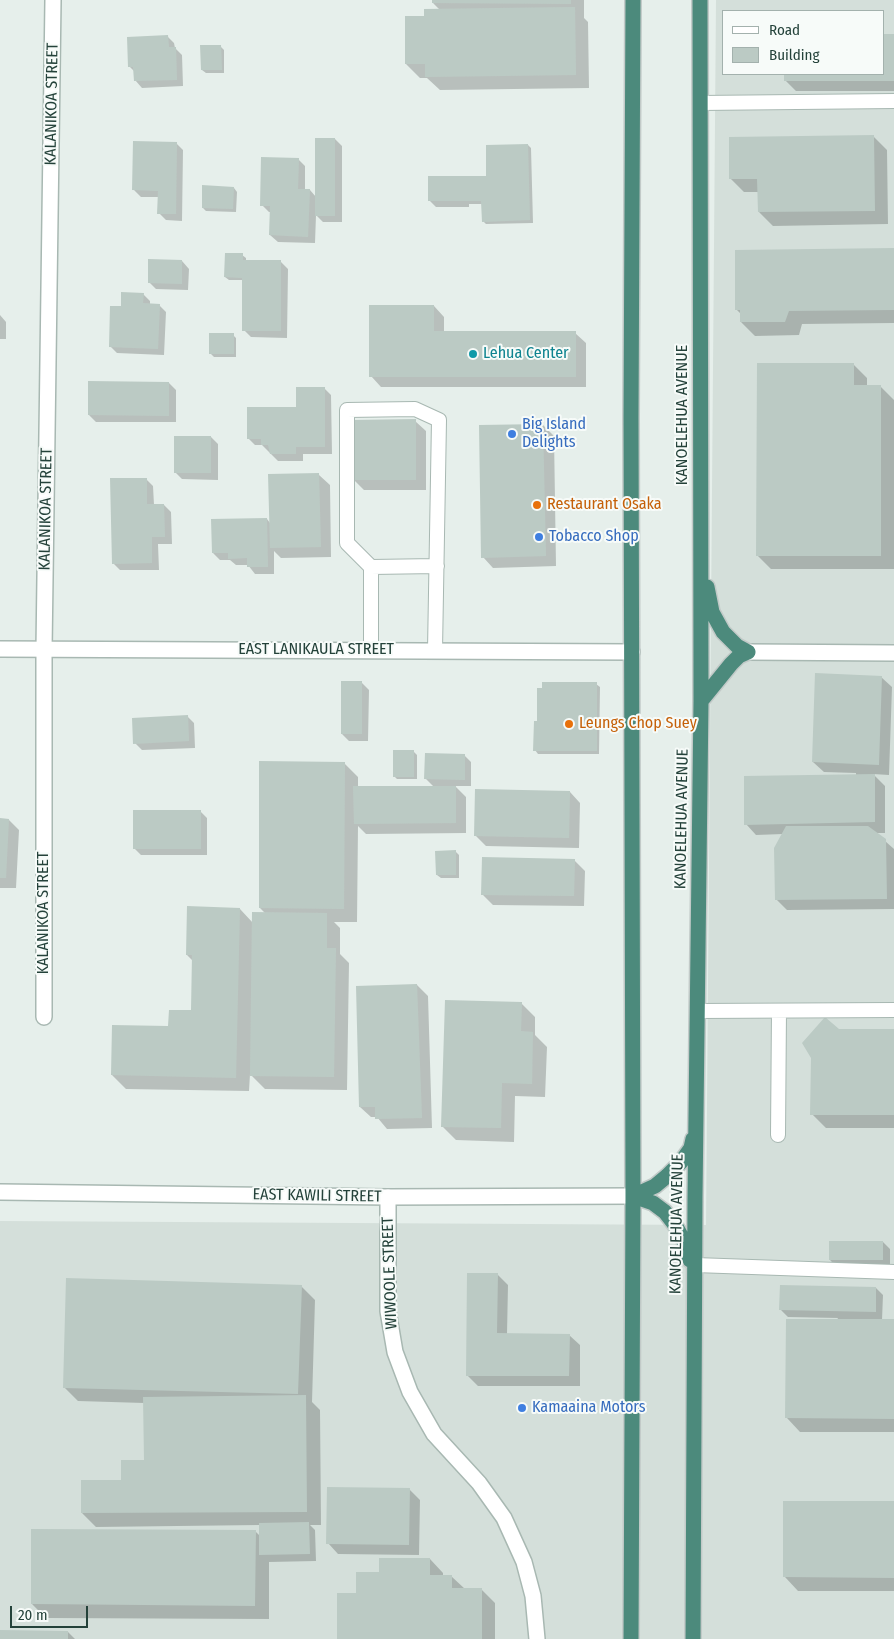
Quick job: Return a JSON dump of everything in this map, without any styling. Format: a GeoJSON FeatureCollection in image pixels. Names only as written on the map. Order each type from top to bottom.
{"type":"FeatureCollection","features":[{"type":"Feature","properties":{"kind":"highway"},"geometry":{"type":"LineString","coordinates":[[631,1639],[633,0]]}},
{"type":"Feature","properties":{"kind":"highway","name":"KANOELEHUA AVENUE"},"geometry":{"type":"LineString","coordinates":[[693,1639],[694,1270],[701,701],[700,0]]}},
{"type":"Feature","properties":{"kind":"highway"},"geometry":{"type":"LineString","coordinates":[[701,564],[712,612],[723,632],[737,646],[748,652]]}},
{"type":"Feature","properties":{"kind":"highway"},"geometry":{"type":"LineString","coordinates":[[701,701],[735,660],[748,652]]}},
{"type":"Feature","properties":{"kind":"highway"},"geometry":{"type":"LineString","coordinates":[[633,1196],[655,1186],[681,1162],[691,1148],[696,1128]]}},
{"type":"Feature","properties":{"kind":"highway"},"geometry":{"type":"LineString","coordinates":[[633,1196],[653,1203],[665,1212],[685,1243],[694,1270]]}},
{"type":"Feature","properties":{"kind":"street","name":"KALANIKOA STREET"},"geometry":{"type":"LineString","coordinates":[[44,1017],[44,649],[53,0]]}},
{"type":"Feature","properties":{"kind":"street","name":"EAST LANIKAULA STREET"},"geometry":{"type":"LineString","coordinates":[[0,649],[632,652]]}},
{"type":"Feature","properties":{"kind":"street"},"geometry":{"type":"LineString","coordinates":[[748,652],[894,653]]}},
{"type":"Feature","properties":{"kind":"street","name":"EAST KAWILI STREET"},"geometry":{"type":"LineString","coordinates":[[0,1192],[388,1197],[633,1196]]}},
{"type":"Feature","properties":{"kind":"street","name":"WIWOOLE STREET"},"geometry":{"type":"LineString","coordinates":[[388,1197],[388,1310],[395,1352],[410,1392],[434,1434],[479,1483],[504,1518],[524,1562],[532,1596],[537,1639]]}},
{"type":"Feature","properties":{"kind":"lane"},"geometry":{"type":"LineString","coordinates":[[700,103],[894,101]]}},
{"type":"Feature","properties":{"kind":"lane"},"geometry":{"type":"LineString","coordinates":[[435,650],[437,566],[439,420],[415,409],[347,410],[347,543],[371,566],[437,566]]}},
{"type":"Feature","properties":{"kind":"lane"},"geometry":{"type":"LineString","coordinates":[[371,566],[371,650]]}},
{"type":"Feature","properties":{"kind":"lane"},"geometry":{"type":"LineString","coordinates":[[698,1011],[894,1010]]}},
{"type":"Feature","properties":{"kind":"lane"},"geometry":{"type":"LineString","coordinates":[[778,1135],[779,1011]]}},
{"type":"Feature","properties":{"kind":"lane"},"geometry":{"type":"LineString","coordinates":[[694,1270],[894,1272]]}},
{"type":"Feature","properties":{"kind":"shaded area"},"geometry":{"type":"Polygon","coordinates":[[[716,0],[894,0],[894,1639],[0,1639],[0,1221],[706,1225],[716,0]]]}},
{"type":"Feature","properties":{"kind":"building"},"geometry":{"type":"Polygon","coordinates":[[[432,0],[571,0],[571,4],[432,3],[432,0]]]}},
{"type":"Feature","properties":{"kind":"building"},"geometry":{"type":"Polygon","coordinates":[[[575,7],[576,75],[425,77],[425,64],[405,64],[405,16],[424,16],[424,9],[575,7]]]}},
{"type":"Feature","properties":{"kind":"building"},"geometry":{"type":"Polygon","coordinates":[[[884,34],[894,34],[894,81],[784,81],[784,75],[884,75],[884,34]]]}},
{"type":"Feature","properties":{"kind":"building"},"geometry":{"type":"Polygon","coordinates":[[[168,35],[169,47],[176,47],[177,80],[134,81],[133,67],[128,67],[127,37],[168,35]]]}},
{"type":"Feature","properties":{"kind":"building"},"geometry":{"type":"Polygon","coordinates":[[[200,45],[221,45],[222,70],[201,70],[200,45]]]}},
{"type":"Feature","properties":{"kind":"building"},"geometry":{"type":"Polygon","coordinates":[[[874,135],[875,211],[758,212],[757,179],[729,179],[729,137],[874,135]]]}},
{"type":"Feature","properties":{"kind":"building"},"geometry":{"type":"Polygon","coordinates":[[[315,138],[335,138],[335,216],[315,216],[315,138]]]}},
{"type":"Feature","properties":{"kind":"building"},"geometry":{"type":"Polygon","coordinates":[[[133,141],[177,142],[176,214],[157,214],[158,191],[132,190],[133,141]]]}},
{"type":"Feature","properties":{"kind":"building"},"geometry":{"type":"Polygon","coordinates":[[[528,144],[530,220],[482,222],[481,201],[428,201],[428,176],[486,176],[486,145],[528,144]]]}},
{"type":"Feature","properties":{"kind":"building"},"geometry":{"type":"Polygon","coordinates":[[[261,157],[299,158],[298,189],[310,189],[308,237],[269,235],[270,206],[260,206],[261,157]]]}},
{"type":"Feature","properties":{"kind":"building"},"geometry":{"type":"Polygon","coordinates":[[[202,185],[234,187],[233,209],[202,208],[202,185]]]}},
{"type":"Feature","properties":{"kind":"building"},"geometry":{"type":"Polygon","coordinates":[[[894,248],[894,310],[789,311],[785,322],[740,322],[740,310],[735,310],[735,250],[894,248]]]}},
{"type":"Feature","properties":{"kind":"building"},"geometry":{"type":"Polygon","coordinates":[[[225,253],[243,253],[243,260],[281,260],[281,331],[242,331],[242,278],[224,277],[225,253]]]}},
{"type":"Feature","properties":{"kind":"building"},"geometry":{"type":"Polygon","coordinates":[[[148,259],[182,260],[182,284],[148,283],[148,259]]]}},
{"type":"Feature","properties":{"kind":"building"},"geometry":{"type":"Polygon","coordinates":[[[121,292],[144,293],[143,303],[160,304],[158,349],[109,347],[110,306],[121,306],[121,292]]]}},
{"type":"Feature","properties":{"kind":"building","name":"Lehua Center"},"geometry":{"type":"Polygon","coordinates":[[[369,305],[434,305],[434,331],[576,331],[576,377],[369,377],[369,305]]]}},
{"type":"Feature","properties":{"kind":"building"},"geometry":{"type":"Polygon","coordinates":[[[209,333],[234,333],[234,354],[209,354],[209,333]]]}},
{"type":"Feature","properties":{"kind":"building"},"geometry":{"type":"Polygon","coordinates":[[[757,363],[854,363],[854,385],[881,385],[881,556],[756,556],[757,363]]]}},
{"type":"Feature","properties":{"kind":"building"},"geometry":{"type":"Polygon","coordinates":[[[88,381],[169,382],[169,416],[88,415],[88,381]]]}},
{"type":"Feature","properties":{"kind":"building"},"geometry":{"type":"Polygon","coordinates":[[[296,387],[325,387],[325,447],[296,447],[296,454],[270,454],[268,445],[261,445],[261,439],[247,439],[247,407],[296,407],[296,387]]]}},
{"type":"Feature","properties":{"kind":"building"},"geometry":{"type":"Polygon","coordinates":[[[416,419],[416,480],[352,480],[352,420],[416,419]]]}},
{"type":"Feature","properties":{"kind":"building"},"geometry":{"type":"Polygon","coordinates":[[[543,424],[546,556],[481,558],[479,425],[543,424]]]}},
{"type":"Feature","properties":{"kind":"building"},"geometry":{"type":"Polygon","coordinates":[[[174,436],[211,436],[211,473],[174,473],[174,436]]]}},
{"type":"Feature","properties":{"kind":"building"},"geometry":{"type":"Polygon","coordinates":[[[319,473],[321,547],[270,548],[268,474],[319,473]]]}},
{"type":"Feature","properties":{"kind":"building"},"geometry":{"type":"Polygon","coordinates":[[[110,478],[147,478],[147,504],[164,504],[165,537],[152,537],[152,563],[112,564],[110,478]]]}},
{"type":"Feature","properties":{"kind":"building"},"geometry":{"type":"Polygon","coordinates":[[[267,518],[268,567],[247,567],[247,558],[228,559],[228,553],[212,553],[211,519],[267,518]]]}},
{"type":"Feature","properties":{"kind":"building"},"geometry":{"type":"Polygon","coordinates":[[[815,673],[882,676],[879,765],[812,762],[815,673]]]}},
{"type":"Feature","properties":{"kind":"building"},"geometry":{"type":"Polygon","coordinates":[[[341,681],[362,681],[362,734],[341,734],[341,681]]]}},
{"type":"Feature","properties":{"kind":"building","name":"Leungs Chop Suey"},"geometry":{"type":"Polygon","coordinates":[[[542,682],[597,682],[597,751],[533,751],[534,721],[537,721],[537,688],[542,688],[542,682]]]}},
{"type":"Feature","properties":{"kind":"building"},"geometry":{"type":"Polygon","coordinates":[[[188,715],[189,741],[133,744],[132,718],[188,715]]]}},
{"type":"Feature","properties":{"kind":"building"},"geometry":{"type":"Polygon","coordinates":[[[393,750],[414,750],[414,777],[393,777],[393,750]]]}},
{"type":"Feature","properties":{"kind":"building"},"geometry":{"type":"Polygon","coordinates":[[[425,753],[465,754],[465,780],[424,779],[425,753]]]}},
{"type":"Feature","properties":{"kind":"building"},"geometry":{"type":"Polygon","coordinates":[[[259,761],[345,762],[344,909],[259,908],[259,761]]]}},
{"type":"Feature","properties":{"kind":"building"},"geometry":{"type":"Polygon","coordinates":[[[875,774],[875,822],[744,825],[744,776],[875,774]]]}},
{"type":"Feature","properties":{"kind":"building"},"geometry":{"type":"Polygon","coordinates":[[[353,786],[456,786],[456,823],[354,824],[353,786]]]}},
{"type":"Feature","properties":{"kind":"building"},"geometry":{"type":"Polygon","coordinates":[[[475,789],[570,791],[569,838],[474,836],[475,789]]]}},
{"type":"Feature","properties":{"kind":"building"},"geometry":{"type":"Polygon","coordinates":[[[133,810],[201,810],[201,849],[133,849],[133,810]]]}},
{"type":"Feature","properties":{"kind":"building"},"geometry":{"type":"Polygon","coordinates":[[[0,818],[9,819],[6,878],[0,878],[0,818]]]}},
{"type":"Feature","properties":{"kind":"building"},"geometry":{"type":"Polygon","coordinates":[[[786,826],[868,826],[886,839],[887,899],[775,900],[774,848],[786,826]]]}},
{"type":"Feature","properties":{"kind":"building"},"geometry":{"type":"Polygon","coordinates":[[[456,850],[456,875],[436,875],[435,851],[456,850]]]}},
{"type":"Feature","properties":{"kind":"building"},"geometry":{"type":"Polygon","coordinates":[[[482,857],[575,859],[574,896],[481,895],[482,857]]]}},
{"type":"Feature","properties":{"kind":"building"},"geometry":{"type":"Polygon","coordinates":[[[187,906],[240,908],[236,1078],[111,1075],[112,1025],[168,1026],[169,1010],[191,1010],[192,955],[186,955],[187,906]]]}},
{"type":"Feature","properties":{"kind":"building"},"geometry":{"type":"Polygon","coordinates":[[[252,912],[327,913],[327,948],[336,948],[334,1077],[250,1076],[252,912]]]}},
{"type":"Feature","properties":{"kind":"building"},"geometry":{"type":"Polygon","coordinates":[[[417,984],[422,1118],[375,1119],[375,1107],[359,1107],[356,986],[417,984]]]}},
{"type":"Feature","properties":{"kind":"building"},"geometry":{"type":"Polygon","coordinates":[[[445,1000],[522,1002],[521,1031],[533,1032],[532,1084],[502,1083],[501,1128],[441,1127],[445,1000]]]}},
{"type":"Feature","properties":{"kind":"building"},"geometry":{"type":"Polygon","coordinates":[[[825,1017],[839,1029],[894,1029],[894,1115],[810,1115],[811,1058],[802,1043],[825,1017]]]}},
{"type":"Feature","properties":{"kind":"building"},"geometry":{"type":"Polygon","coordinates":[[[829,1241],[883,1241],[883,1260],[829,1260],[829,1241]]]}},
{"type":"Feature","properties":{"kind":"building"},"geometry":{"type":"Polygon","coordinates":[[[467,1273],[498,1273],[497,1333],[570,1334],[569,1376],[466,1376],[467,1273]]]}},
{"type":"Feature","properties":{"kind":"building"},"geometry":{"type":"Polygon","coordinates":[[[66,1278],[302,1285],[298,1394],[63,1388],[66,1278]]]}},
{"type":"Feature","properties":{"kind":"building"},"geometry":{"type":"Polygon","coordinates":[[[780,1285],[876,1287],[876,1312],[779,1310],[780,1285]]]}},
{"type":"Feature","properties":{"kind":"building"},"geometry":{"type":"Polygon","coordinates":[[[786,1319],[894,1319],[894,1419],[785,1418],[786,1319]]]}},
{"type":"Feature","properties":{"kind":"building"},"geometry":{"type":"Polygon","coordinates":[[[306,1395],[307,1512],[81,1513],[81,1480],[121,1480],[121,1460],[144,1460],[143,1397],[306,1395]]]}},
{"type":"Feature","properties":{"kind":"building"},"geometry":{"type":"Polygon","coordinates":[[[327,1487],[410,1488],[409,1545],[326,1544],[327,1487]]]}},
{"type":"Feature","properties":{"kind":"building"},"geometry":{"type":"Polygon","coordinates":[[[783,1501],[894,1501],[894,1578],[783,1577],[783,1501]]]}},
{"type":"Feature","properties":{"kind":"building"},"geometry":{"type":"Polygon","coordinates":[[[309,1522],[310,1554],[259,1555],[259,1523],[309,1522]]]}},
{"type":"Feature","properties":{"kind":"building"},"geometry":{"type":"Polygon","coordinates":[[[31,1529],[256,1530],[255,1606],[31,1604],[31,1529]]]}},
{"type":"Feature","properties":{"kind":"building"},"geometry":{"type":"Polygon","coordinates":[[[379,1558],[430,1558],[430,1575],[452,1575],[452,1588],[482,1588],[482,1639],[337,1639],[337,1593],[356,1593],[356,1572],[379,1572],[379,1558]]]}},
{"type":"Feature","properties":{"kind":"building"},"geometry":{"type":"Polygon","coordinates":[[[0,1630],[68,1631],[68,1639],[0,1639],[0,1630]]]}},
{"type":"Feature","properties":{"kind":"place","name":"Lehua Center"},"geometry":{"type":"Point","coordinates":[473,354]}},
{"type":"Feature","properties":{"kind":"place","name":"Big Island Delights"},"geometry":{"type":"Point","coordinates":[512,434]}},
{"type":"Feature","properties":{"kind":"place","name":"Restaurant Osaka"},"geometry":{"type":"Point","coordinates":[537,505]}},
{"type":"Feature","properties":{"kind":"place","name":"Tobacco Shop"},"geometry":{"type":"Point","coordinates":[539,537]}},
{"type":"Feature","properties":{"kind":"place","name":"Leungs Chop Suey"},"geometry":{"type":"Point","coordinates":[569,724]}},
{"type":"Feature","properties":{"kind":"place","name":"Kamaaina Motors"},"geometry":{"type":"Point","coordinates":[522,1408]}}]}
